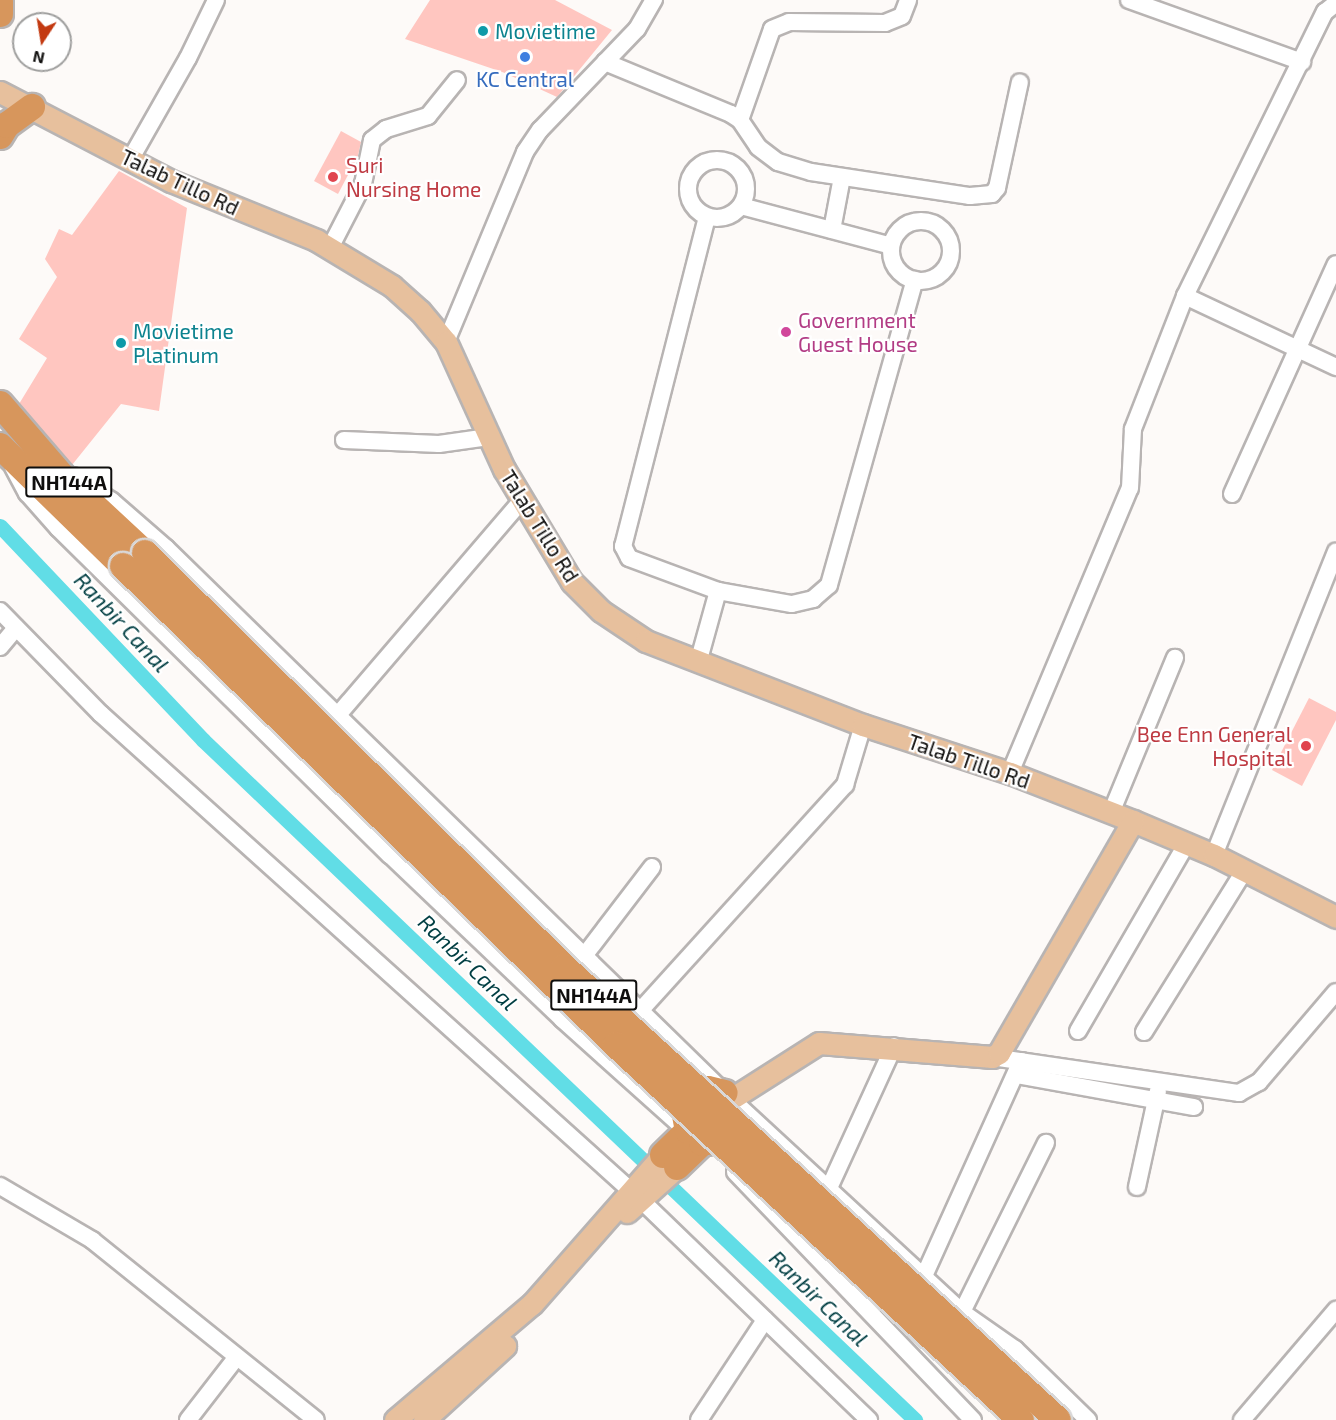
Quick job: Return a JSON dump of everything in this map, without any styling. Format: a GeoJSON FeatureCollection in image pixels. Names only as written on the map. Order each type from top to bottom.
{"type":"FeatureCollection","features":[{"type":"Feature","properties":{"kind":"highway"},"geometry":{"type":"LineString","coordinates":[[0,1],[0,14]]}},
{"type":"Feature","properties":{"kind":"highway"},"geometry":{"type":"LineString","coordinates":[[0,136],[7,125],[32,107]]}},
{"type":"Feature","properties":{"kind":"highway","name":"NH144A"},"geometry":{"type":"LineString","coordinates":[[0,404],[134,560],[616,1045],[1021,1420]]}},
{"type":"Feature","properties":{"kind":"highway","name":"NH144A"},"geometry":{"type":"LineString","coordinates":[[5,453],[134,560],[564,967],[1058,1420]]}},
{"type":"Feature","properties":{"kind":"highway"},"geometry":{"type":"LineString","coordinates":[[670,1161],[695,1137],[723,1139],[730,1133],[737,1117],[728,1096],[708,1089],[692,1096],[684,1110],[695,1137]]}},
{"type":"Feature","properties":{"kind":"main road","name":"Talab Tillo Rd"},"geometry":{"type":"LineString","coordinates":[[0,92],[130,160],[330,248],[393,286],[420,310],[446,342],[489,437],[522,500],[572,582],[601,611],[646,641],[863,725],[1010,773],[1133,821],[1214,855],[1336,917]]}},
{"type":"Feature","properties":{"kind":"main road"},"geometry":{"type":"LineString","coordinates":[[728,1096],[819,1043],[894,1046],[992,1057],[1008,1043],[1133,821]]}},
{"type":"Feature","properties":{"kind":"main road"},"geometry":{"type":"LineString","coordinates":[[395,1420],[532,1304],[670,1161]]}},
{"type":"Feature","properties":{"kind":"main road"},"geometry":{"type":"LineString","coordinates":[[424,1420],[520,1333],[639,1193]]}},
{"type":"Feature","properties":{"kind":"street"},"geometry":{"type":"LineString","coordinates":[[130,160],[188,58],[216,0]]}},
{"type":"Feature","properties":{"kind":"street"},"geometry":{"type":"LineString","coordinates":[[446,342],[525,152],[540,130],[637,29],[654,0]]}},
{"type":"Feature","properties":{"kind":"street"},"geometry":{"type":"LineString","coordinates":[[740,120],[772,28],[789,22],[896,21],[908,0]]}},
{"type":"Feature","properties":{"kind":"street"},"geometry":{"type":"LineString","coordinates":[[1129,0],[1302,62]]}},
{"type":"Feature","properties":{"kind":"street"},"geometry":{"type":"LineString","coordinates":[[1010,773],[1131,488],[1133,429],[1185,296],[1325,12],[1336,3]]}},
{"type":"Feature","properties":{"kind":"street"},"geometry":{"type":"LineString","coordinates":[[605,62],[740,120],[758,147],[778,162],[842,177],[970,196],[992,194],[997,188],[1020,82]]}},
{"type":"Feature","properties":{"kind":"street"},"geometry":{"type":"LineString","coordinates":[[330,248],[363,184],[372,140],[386,129],[428,116],[458,80]]}},
{"type":"Feature","properties":{"kind":"street"},"geometry":{"type":"LineString","coordinates":[[724,161],[741,172],[746,189],[741,206],[726,217],[707,217],[699,213],[688,196],[690,176],[705,162],[724,161]]}},
{"type":"Feature","properties":{"kind":"street"},"geometry":{"type":"LineString","coordinates":[[832,230],[842,177]]}},
{"type":"Feature","properties":{"kind":"street"},"geometry":{"type":"LineString","coordinates":[[741,206],[891,246]]}},
{"type":"Feature","properties":{"kind":"street"},"geometry":{"type":"LineString","coordinates":[[707,217],[622,546],[629,558],[718,591],[792,604],[813,599],[829,585],[915,280]]}},
{"type":"Feature","properties":{"kind":"street"},"geometry":{"type":"LineString","coordinates":[[911,223],[931,223],[946,234],[951,253],[948,263],[935,278],[915,280],[898,270],[891,246],[896,234],[911,223]]}},
{"type":"Feature","properties":{"kind":"street"},"geometry":{"type":"LineString","coordinates":[[1232,494],[1336,264]]}},
{"type":"Feature","properties":{"kind":"street"},"geometry":{"type":"LineString","coordinates":[[1185,296],[1336,367]]}},
{"type":"Feature","properties":{"kind":"street"},"geometry":{"type":"LineString","coordinates":[[345,440],[439,444],[489,437]]}},
{"type":"Feature","properties":{"kind":"street"},"geometry":{"type":"LineString","coordinates":[[5,453],[27,493],[66,536],[562,1020],[695,1137],[820,1256],[973,1420]]}},
{"type":"Feature","properties":{"kind":"street"},"geometry":{"type":"LineString","coordinates":[[61,475],[89,484],[140,525],[639,1012],[962,1312],[1015,1350],[1088,1420]]}},
{"type":"Feature","properties":{"kind":"street"},"geometry":{"type":"LineString","coordinates":[[337,716],[522,500]]}},
{"type":"Feature","properties":{"kind":"street"},"geometry":{"type":"LineString","coordinates":[[1214,855],[1336,552]]}},
{"type":"Feature","properties":{"kind":"street"},"geometry":{"type":"LineString","coordinates":[[698,663],[718,591]]}},
{"type":"Feature","properties":{"kind":"street"},"geometry":{"type":"LineString","coordinates":[[0,611],[191,797],[639,1193],[765,1320],[869,1420]]}},
{"type":"Feature","properties":{"kind":"street"},"geometry":{"type":"LineString","coordinates":[[0,647],[16,628]]}},
{"type":"Feature","properties":{"kind":"street"},"geometry":{"type":"LineString","coordinates":[[1111,813],[1174,657]]}},
{"type":"Feature","properties":{"kind":"street"},"geometry":{"type":"LineString","coordinates":[[639,1012],[844,785],[863,725]]}},
{"type":"Feature","properties":{"kind":"street"},"geometry":{"type":"LineString","coordinates":[[1078,1031],[1187,843]]}},
{"type":"Feature","properties":{"kind":"street"},"geometry":{"type":"LineString","coordinates":[[584,956],[652,867]]}},
{"type":"Feature","properties":{"kind":"street"},"geometry":{"type":"LineString","coordinates":[[1144,1032],[1245,870]]}},
{"type":"Feature","properties":{"kind":"street"},"geometry":{"type":"LineString","coordinates":[[1019,1068],[1108,1073],[1223,1092],[1249,1090],[1336,992]]}},
{"type":"Feature","properties":{"kind":"street"},"geometry":{"type":"LineString","coordinates":[[829,1188],[894,1046]]}},
{"type":"Feature","properties":{"kind":"street"},"geometry":{"type":"LineString","coordinates":[[992,1057],[1019,1068],[1106,1091],[1194,1107]]}},
{"type":"Feature","properties":{"kind":"street"},"geometry":{"type":"LineString","coordinates":[[924,1276],[1019,1068]]}},
{"type":"Feature","properties":{"kind":"street"},"geometry":{"type":"LineString","coordinates":[[1106,1091],[1108,1073]]}},
{"type":"Feature","properties":{"kind":"street"},"geometry":{"type":"LineString","coordinates":[[1125,1095],[1128,1077]]}},
{"type":"Feature","properties":{"kind":"street"},"geometry":{"type":"LineString","coordinates":[[1137,1187],[1159,1082]]}},
{"type":"Feature","properties":{"kind":"street"},"geometry":{"type":"LineString","coordinates":[[962,1312],[1046,1143]]}},
{"type":"Feature","properties":{"kind":"street"},"geometry":{"type":"LineString","coordinates":[[0,1186],[92,1240],[316,1420]]}},
{"type":"Feature","properties":{"kind":"street"},"geometry":{"type":"LineString","coordinates":[[1242,1420],[1336,1310]]}},
{"type":"Feature","properties":{"kind":"street"},"geometry":{"type":"LineString","coordinates":[[699,1420],[765,1320]]}},
{"type":"Feature","properties":{"kind":"street"},"geometry":{"type":"LineString","coordinates":[[188,1420],[236,1358]]}},
{"type":"Feature","properties":{"kind":"building","name":"KC Central"},"geometry":{"type":"Polygon","coordinates":[[[430,0],[555,0],[612,30],[557,97],[505,73],[405,39],[430,0]]]}},
{"type":"Feature","properties":{"kind":"building"},"geometry":{"type":"Polygon","coordinates":[[[341,131],[361,142],[358,156],[338,194],[314,181],[341,131]]]}},
{"type":"Feature","properties":{"kind":"building"},"geometry":{"type":"Polygon","coordinates":[[[119,171],[187,208],[159,411],[121,404],[72,465],[19,404],[47,358],[19,339],[57,277],[45,259],[59,229],[72,235],[119,171]]]}},
{"type":"Feature","properties":{"kind":"building"},"geometry":{"type":"Polygon","coordinates":[[[1309,698],[1336,712],[1336,720],[1302,786],[1272,770],[1309,698]]]}},
{"type":"Feature","properties":{"kind":"waterway","name":"Ranbir Canal"},"geometry":{"type":"LineString","coordinates":[[0,526],[203,740],[915,1420]]}},
{"type":"Feature","properties":{"kind":"place","name":"Movietime"},"geometry":{"type":"Point","coordinates":[483,31]}},
{"type":"Feature","properties":{"kind":"place","name":"KC Central"},"geometry":{"type":"Point","coordinates":[525,57]}},
{"type":"Feature","properties":{"kind":"place","name":"Suri Nursing Home"},"geometry":{"type":"Point","coordinates":[333,177]}},
{"type":"Feature","properties":{"kind":"place","name":"Government Guest House"},"geometry":{"type":"Point","coordinates":[786,332]}},
{"type":"Feature","properties":{"kind":"place","name":"Movietime Platinum"},"geometry":{"type":"Point","coordinates":[121,343]}},
{"type":"Feature","properties":{"kind":"place","name":"Bee Enn General Hospital"},"geometry":{"type":"Point","coordinates":[1306,746]}}]}
